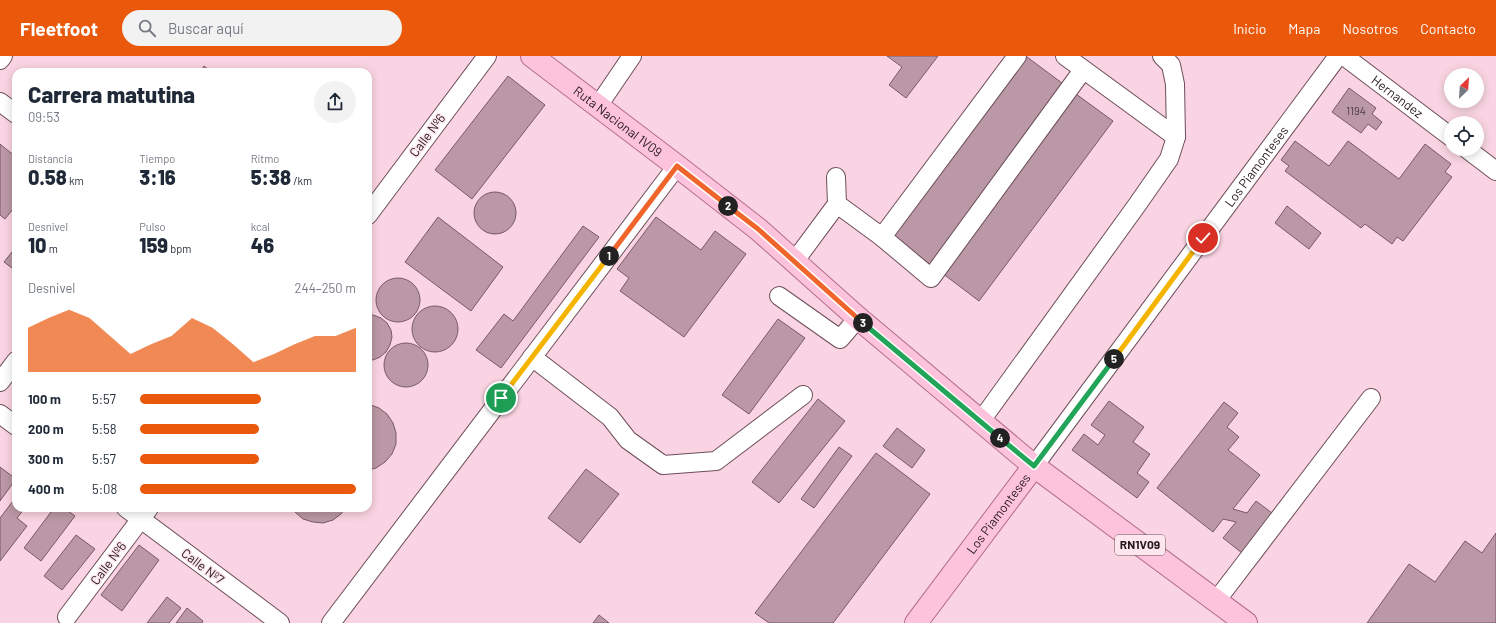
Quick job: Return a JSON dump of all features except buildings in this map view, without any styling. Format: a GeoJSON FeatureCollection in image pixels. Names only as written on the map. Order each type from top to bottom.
{"type":"FeatureCollection","features":[{"type":"Feature","properties":{"kind":"main road","name":"Ruta Nacional 1V09"},"geometry":{"type":"LineString","coordinates":[[532,56],[758,229],[858,318],[1034,466]]}},
{"type":"Feature","properties":{"kind":"main road","name":"RN1V09"},"geometry":{"type":"LineString","coordinates":[[1034,466],[1246,623]]}},
{"type":"Feature","properties":{"kind":"main road","name":"Los Piamonteses"},"geometry":{"type":"LineString","coordinates":[[916,623],[1034,466]]}},
{"type":"Feature","properties":{"kind":"street"},"geometry":{"type":"LineString","coordinates":[[0,60],[3,56]]}},
{"type":"Feature","properties":{"kind":"street","name":"Calle Nº6"},"geometry":{"type":"LineString","coordinates":[[372,210],[487,56]]}},
{"type":"Feature","properties":{"kind":"street"},"geometry":{"type":"LineString","coordinates":[[598,106],[632,56]]}},
{"type":"Feature","properties":{"kind":"street"},"geometry":{"type":"LineString","coordinates":[[882,237],[1017,56]]}},
{"type":"Feature","properties":{"kind":"street"},"geometry":{"type":"LineString","coordinates":[[1065,56],[1176,137]]}},
{"type":"Feature","properties":{"kind":"street"},"geometry":{"type":"LineString","coordinates":[[980,422],[1169,159],[1176,137],[1175,84],[1171,65],[1162,56]]}},
{"type":"Feature","properties":{"kind":"street","name":"Los Piamonteses"},"geometry":{"type":"LineString","coordinates":[[1034,466],[1338,56]]}},
{"type":"Feature","properties":{"kind":"street","name":"Hernandez"},"geometry":{"type":"LineString","coordinates":[[1344,56],[1444,132]]}},
{"type":"Feature","properties":{"kind":"street"},"geometry":{"type":"LineString","coordinates":[[837,204],[882,237],[931,278],[1083,70]]}},
{"type":"Feature","properties":{"kind":"street"},"geometry":{"type":"LineString","coordinates":[[0,102],[12,111]]}},
{"type":"Feature","properties":{"kind":"street"},"geometry":{"type":"LineString","coordinates":[[1476,156],[1496,171]]}},
{"type":"Feature","properties":{"kind":"street"},"geometry":{"type":"LineString","coordinates":[[331,623],[677,166]]}},
{"type":"Feature","properties":{"kind":"street"},"geometry":{"type":"LineString","coordinates":[[794,262],[837,204],[836,177]]}},
{"type":"Feature","properties":{"kind":"street"},"geometry":{"type":"LineString","coordinates":[[779,296],[840,339],[858,318]]}},
{"type":"Feature","properties":{"kind":"street"},"geometry":{"type":"LineString","coordinates":[[532,357],[610,417],[628,440],[663,465],[716,461],[803,395]]}},
{"type":"Feature","properties":{"kind":"street"},"geometry":{"type":"LineString","coordinates":[[0,382],[12,367]]}},
{"type":"Feature","properties":{"kind":"street"},"geometry":{"type":"LineString","coordinates":[[1216,601],[1371,398]]}},
{"type":"Feature","properties":{"kind":"street"},"geometry":{"type":"LineString","coordinates":[[0,414],[12,423]]}},
{"type":"Feature","properties":{"kind":"street","name":"Calle Nº6"},"geometry":{"type":"LineString","coordinates":[[67,617],[145,514]]}},
{"type":"Feature","properties":{"kind":"street","name":"Calle Nº7"},"geometry":{"type":"LineString","coordinates":[[145,514],[280,623]]}},
{"type":"Feature","properties":{"kind":"route"},"geometry":{"type":"LineString","coordinates":[[501,398],[677,166],[758,229],[858,318],[1034,466],[1203,238]]}}]}
